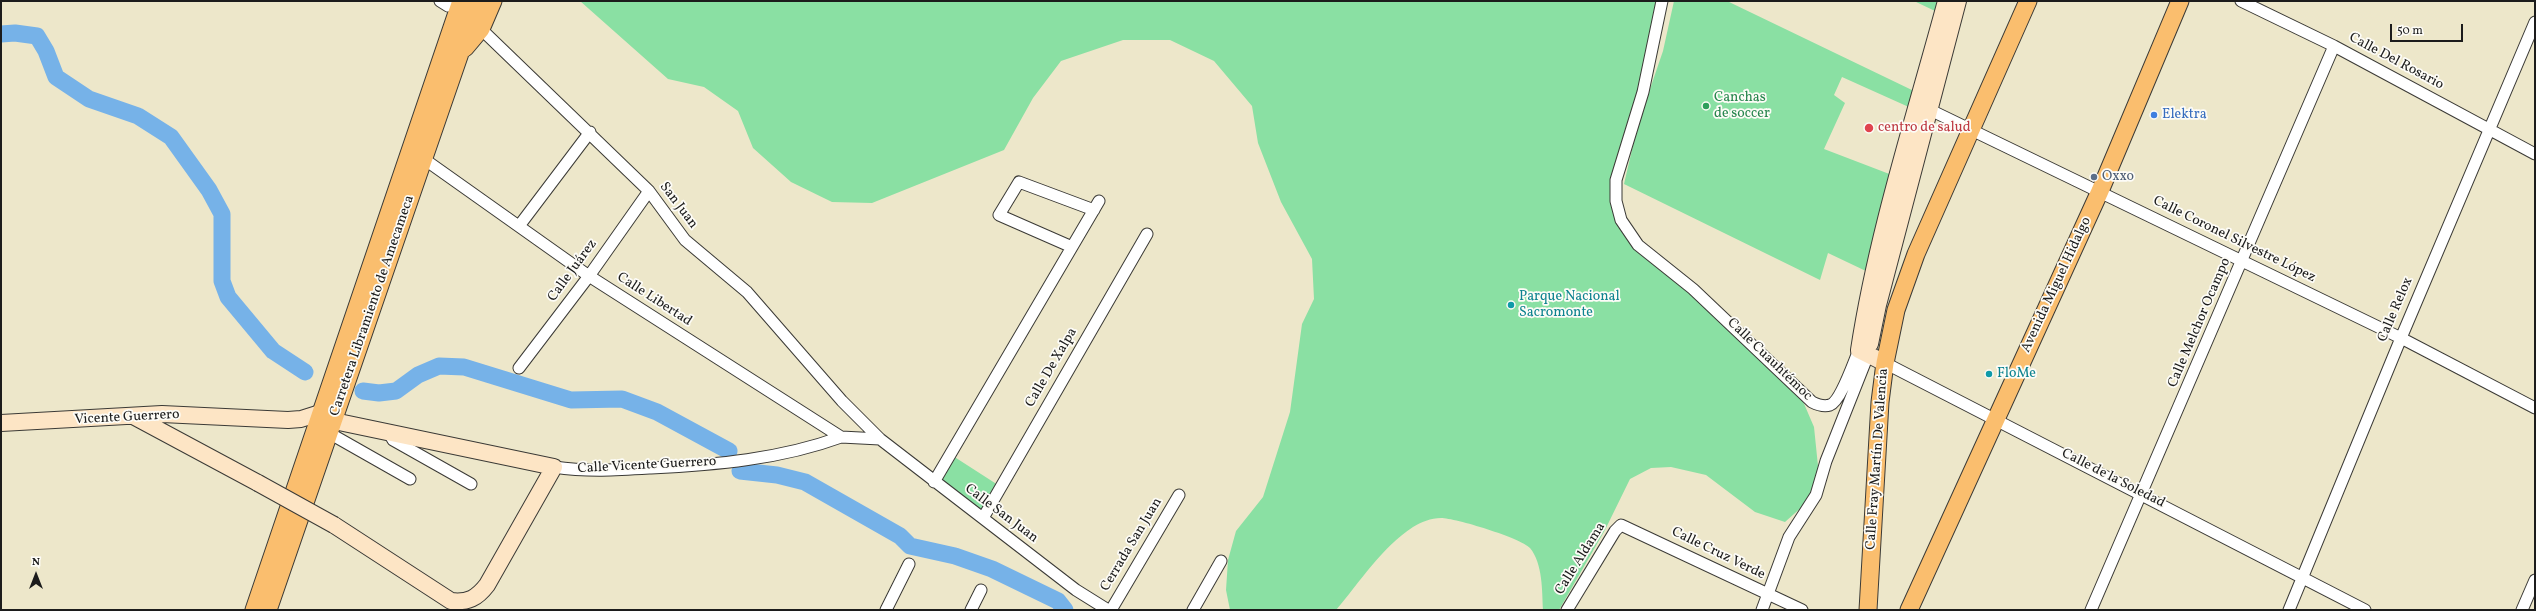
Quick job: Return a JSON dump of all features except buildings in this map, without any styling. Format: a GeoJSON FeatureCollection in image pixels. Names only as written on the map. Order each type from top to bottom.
{"type":"FeatureCollection","features":[{"type":"Feature","properties":{"kind":"main road","name":"Carretera Libramiento de Amecameca"},"geometry":{"type":"LineString","coordinates":[[268,610],[452,50],[478,1]]}},
{"type":"Feature","properties":{"kind":"main road"},"geometry":{"type":"LineString","coordinates":[[450,2],[444,17],[452,50],[481,29],[493,1]]}},
{"type":"Feature","properties":{"kind":"main road","name":"Calle Fray Martín De Valencia"},"geometry":{"type":"LineString","coordinates":[[1868,610],[1880,402],[1884,363],[1905,282],[2028,1]]}},
{"type":"Feature","properties":{"kind":"main road","name":"Avenida Miguel Hidalgo"},"geometry":{"type":"LineString","coordinates":[[1909,610],[2100,191],[2180,1]]}},
{"type":"Feature","properties":{"kind":"main road","name":"Carretera Libramiento de Amecameca"},"geometry":{"type":"LineString","coordinates":[[254,610],[329,422],[424,159],[452,50]]}},
{"type":"Feature","properties":{"kind":"street","name":"Calle Cuauhtémoc"},"geometry":{"type":"LineString","coordinates":[[1662,1],[1644,92],[1616,180],[1616,201],[1621,220],[1638,245],[1693,290],[1812,402],[1820,406],[1826,406],[1836,400],[1864,353]]}},
{"type":"Feature","properties":{"kind":"street","name":"Calle Del Rosario"},"geometry":{"type":"LineString","coordinates":[[2246,2],[2334,46],[2535,154]]}},
{"type":"Feature","properties":{"kind":"street","name":"Calle Cuauhtémoc"},"geometry":{"type":"LineString","coordinates":[[1762,610],[1790,537],[1816,495],[1826,461],[1864,353],[1871,286],[1905,175],[1951,5]]}},
{"type":"Feature","properties":{"kind":"street","name":"Calle Relox"},"geometry":{"type":"LineString","coordinates":[[2289,610],[2400,338],[2535,22]]}},
{"type":"Feature","properties":{"kind":"street","name":"San Juan"},"geometry":{"type":"LineString","coordinates":[[481,29],[590,132],[649,191],[685,240],[747,292],[842,402],[880,439]]}},
{"type":"Feature","properties":{"kind":"street","name":"Calle Melchor Ocampo"},"geometry":{"type":"LineString","coordinates":[[2091,610],[2243,262],[2334,46]]}},
{"type":"Feature","properties":{"kind":"street","name":"Calle Coronel Silvestre López"},"geometry":{"type":"LineString","coordinates":[[1924,107],[2100,191],[2400,338],[2535,408]]}},
{"type":"Feature","properties":{"kind":"street"},"geometry":{"type":"LineString","coordinates":[[519,226],[590,132]]}},
{"type":"Feature","properties":{"kind":"street","name":"Calle Libertad"},"geometry":{"type":"LineString","coordinates":[[424,159],[589,276],[841,437],[880,439]]}},
{"type":"Feature","properties":{"kind":"street"},"geometry":{"type":"LineString","coordinates":[[934,482],[1097,205],[1019,182],[999,215],[1072,247]]}},
{"type":"Feature","properties":{"kind":"street","name":"Calle Juárez"},"geometry":{"type":"LineString","coordinates":[[519,368],[589,276],[649,191]]}},
{"type":"Feature","properties":{"kind":"street","name":"Calle De Xalpa"},"geometry":{"type":"LineString","coordinates":[[983,518],[1147,234]]}},
{"type":"Feature","properties":{"kind":"street","name":"Calle de la Soledad"},"geometry":{"type":"LineString","coordinates":[[1864,353],[2142,494],[2365,610]]}},
{"type":"Feature","properties":{"kind":"street","name":"Vicente Guerrero"},"geometry":{"type":"LineString","coordinates":[[1,423],[135,417],[162,414],[329,422]]}},
{"type":"Feature","properties":{"kind":"street"},"geometry":{"type":"LineString","coordinates":[[135,417],[258,482],[334,525],[451,601],[465,602],[480,595],[554,467]]}},
{"type":"Feature","properties":{"kind":"street"},"geometry":{"type":"LineString","coordinates":[[329,422],[410,479]]}},
{"type":"Feature","properties":{"kind":"street","name":"Calle Vicente Guerrero"},"geometry":{"type":"LineString","coordinates":[[329,422],[389,432],[554,467],[586,472],[680,467],[787,453],[812,448],[841,437]]}},
{"type":"Feature","properties":{"kind":"street"},"geometry":{"type":"LineString","coordinates":[[389,432],[393,440],[471,484]]}},
{"type":"Feature","properties":{"kind":"street","name":"Calle San Juan"},"geometry":{"type":"LineString","coordinates":[[880,439],[1076,590],[1108,610]]}},
{"type":"Feature","properties":{"kind":"street","name":"Cerrada San Juan"},"geometry":{"type":"LineString","coordinates":[[1111,610],[1179,495]]}},
{"type":"Feature","properties":{"kind":"street","name":"Calle Cruz Verde"},"geometry":{"type":"LineString","coordinates":[[1621,525],[1802,610]]}},
{"type":"Feature","properties":{"kind":"street","name":"Calle Aldama"},"geometry":{"type":"LineString","coordinates":[[1567,610],[1615,530],[1621,525]]}},
{"type":"Feature","properties":{"kind":"street"},"geometry":{"type":"LineString","coordinates":[[1193,610],[1221,561]]}},
{"type":"Feature","properties":{"kind":"street"},"geometry":{"type":"LineString","coordinates":[[886,610],[909,564]]}},
{"type":"Feature","properties":{"kind":"street"},"geometry":{"type":"LineString","coordinates":[[2522,610],[2535,580]]}},
{"type":"Feature","properties":{"kind":"street"},"geometry":{"type":"LineString","coordinates":[[971,610],[981,590]]}},
{"type":"Feature","properties":{"kind":"green space","name":"Parque Nacional Sacromonte"},"geometry":{"type":"Polygon","coordinates":[[[580,1],[1667,1],[1658,50],[1630,132],[1619,183],[1623,221],[1676,278],[1802,399],[1814,427],[1818,466],[1816,488],[1813,497],[1785,522],[1755,512],[1706,475],[1671,467],[1651,468],[1630,479],[1605,530],[1559,610],[1543,610],[1540,570],[1530,548],[1502,534],[1460,521],[1441,518],[1423,522],[1413,527],[1391,544],[1336,610],[1230,610],[1226,590],[1228,560],[1236,531],[1263,497],[1290,412],[1302,324],[1314,299],[1312,259],[1281,202],[1258,143],[1252,106],[1214,61],[1170,40],[1123,40],[1061,61],[1033,98],[1004,150],[872,203],[832,202],[791,182],[753,148],[738,111],[704,87],[668,79],[580,1]]]}},
{"type":"Feature","properties":{"kind":"green space"},"geometry":{"type":"Polygon","coordinates":[[[1674,1],[1727,1],[1914,91],[1911,108],[1842,77],[1834,95],[1845,103],[1824,149],[1892,175],[1868,272],[1828,253],[1820,280],[1624,184],[1638,124],[1663,51],[1674,1]]]}},
{"type":"Feature","properties":{"kind":"green space"},"geometry":{"type":"Polygon","coordinates":[[[1914,1],[1937,1],[1935,11],[1914,1]]]}},
{"type":"Feature","properties":{"kind":"green space"},"geometry":{"type":"Polygon","coordinates":[[[953,456],[998,485],[983,513],[939,479],[953,456]]]}},
{"type":"Feature","properties":{"kind":"waterway"},"geometry":{"type":"LineString","coordinates":[[1,34],[15,33],[37,36],[46,51],[56,77],[89,99],[138,116],[171,137],[209,190],[222,214],[222,281],[228,297],[273,351],[305,372]]}},
{"type":"Feature","properties":{"kind":"waterway"},"geometry":{"type":"LineString","coordinates":[[363,391],[379,393],[396,391],[418,375],[439,366],[464,367],[571,400],[622,399],[657,412],[729,451]]}},
{"type":"Feature","properties":{"kind":"waterway"},"geometry":{"type":"LineString","coordinates":[[740,471],[777,475],[805,482],[900,536],[910,546],[955,556],[992,569],[1058,601],[1065,610]]}},
{"type":"Feature","properties":{"kind":"place","name":"Canchas de soccer"},"geometry":{"type":"Point","coordinates":[1706,106]}},
{"type":"Feature","properties":{"kind":"place","name":"Elektra"},"geometry":{"type":"Point","coordinates":[2154,115]}},
{"type":"Feature","properties":{"kind":"place","name":"centro de salud"},"geometry":{"type":"Point","coordinates":[1869,128]}},
{"type":"Feature","properties":{"kind":"place","name":"Oxxo"},"geometry":{"type":"Point","coordinates":[2094,177]}},
{"type":"Feature","properties":{"kind":"place","name":"Parque Nacional Sacromonte"},"geometry":{"type":"Point","coordinates":[1511,305]}},
{"type":"Feature","properties":{"kind":"place","name":"FloMe"},"geometry":{"type":"Point","coordinates":[1989,374]}}]}
